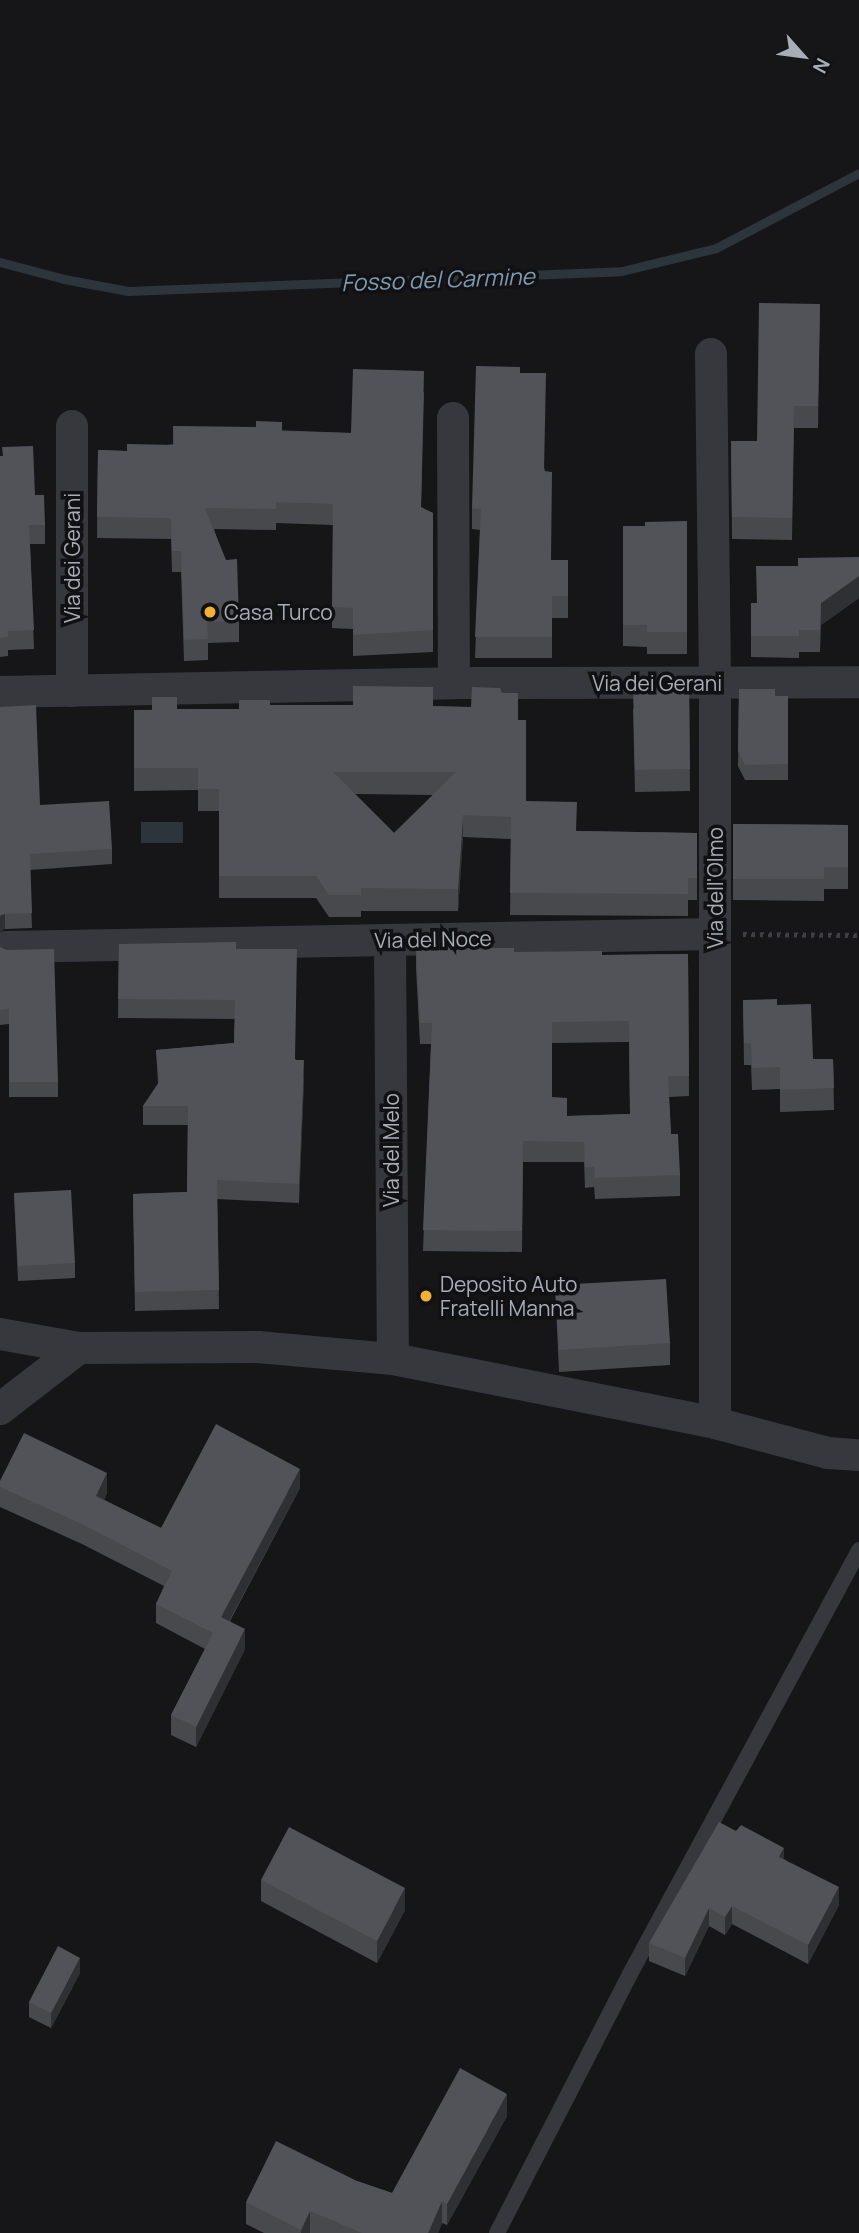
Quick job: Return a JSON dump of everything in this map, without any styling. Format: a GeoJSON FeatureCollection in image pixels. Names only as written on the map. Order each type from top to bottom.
{"type":"FeatureCollection","features":[{"type":"Feature","properties":{"kind":"street","name":"Via dell'Olmo"},"geometry":{"type":"LineString","coordinates":[[710,354],[715,684],[715,1423]]}},
{"type":"Feature","properties":{"kind":"street"},"geometry":{"type":"LineString","coordinates":[[453,418],[454,683]]}},
{"type":"Feature","properties":{"kind":"street","name":"Via dei Gerani"},"geometry":{"type":"LineString","coordinates":[[72,426],[72,691]]}},
{"type":"Feature","properties":{"kind":"street","name":"Via dei Gerani"},"geometry":{"type":"LineString","coordinates":[[0,692],[454,683],[859,682]]}},
{"type":"Feature","properties":{"kind":"street","name":"Via del Noce"},"geometry":{"type":"LineString","coordinates":[[6,947],[715,934]]}},
{"type":"Feature","properties":{"kind":"street","name":"Via del Melo"},"geometry":{"type":"LineString","coordinates":[[390,940],[393,1359]]}},
{"type":"Feature","properties":{"kind":"street"},"geometry":{"type":"LineString","coordinates":[[0,1334],[79,1348],[258,1347],[393,1359],[715,1423],[828,1453],[859,1455]]}},
{"type":"Feature","properties":{"kind":"street"},"geometry":{"type":"LineString","coordinates":[[0,1409],[79,1348]]}},
{"type":"Feature","properties":{"kind":"lane"},"geometry":{"type":"LineString","coordinates":[[497,2233],[630,1974],[859,1550]]}},
{"type":"Feature","properties":{"kind":"path"},"geometry":{"type":"LineString","coordinates":[[715,934],[859,935]]}},
{"type":"Feature","properties":{"kind":"shaded area"},"geometry":{"type":"Polygon","coordinates":[[[141,822],[183,822],[183,843],[141,843],[141,822]]]}},
{"type":"Feature","properties":{"kind":"building"},"geometry":{"type":"Polygon","coordinates":[[[759,303],[820,304],[818,406],[794,406],[792,518],[732,517],[731,441],[757,441],[759,303]]]}},
{"type":"Feature","properties":{"kind":"building"},"geometry":{"type":"Polygon","coordinates":[[[476,366],[520,367],[520,373],[546,373],[544,471],[552,472],[551,560],[568,560],[568,596],[552,596],[552,637],[475,637],[481,509],[472,508],[476,366]]]}},
{"type":"Feature","properties":{"kind":"building"},"geometry":{"type":"Polygon","coordinates":[[[353,369],[424,371],[421,507],[433,513],[433,630],[353,635],[353,608],[332,607],[333,504],[276,502],[276,509],[205,508],[226,560],[237,559],[239,621],[207,622],[208,639],[184,640],[181,551],[172,551],[171,518],[97,517],[98,450],[127,451],[127,444],[174,445],[173,426],[256,427],[256,421],[282,422],[282,431],[351,433],[353,369]]]}},
{"type":"Feature","properties":{"kind":"building"},"geometry":{"type":"Polygon","coordinates":[[[33,446],[35,495],[44,495],[45,525],[29,525],[34,630],[8,631],[8,637],[0,638],[0,456],[3,456],[2,447],[33,446]]]}},
{"type":"Feature","properties":{"kind":"building"},"geometry":{"type":"Polygon","coordinates":[[[687,521],[687,632],[647,632],[647,625],[623,625],[623,526],[645,526],[645,522],[687,521]]]}},
{"type":"Feature","properties":{"kind":"building"},"geometry":{"type":"Polygon","coordinates":[[[859,557],[859,576],[821,603],[820,630],[799,630],[799,636],[751,636],[751,603],[757,603],[756,566],[798,566],[798,558],[859,557]]]}},
{"type":"Feature","properties":{"kind":"building"},"geometry":{"type":"Polygon","coordinates":[[[353,686],[433,687],[433,706],[471,707],[472,687],[500,688],[502,693],[518,693],[518,720],[526,720],[526,801],[577,802],[576,831],[697,833],[697,878],[688,878],[688,894],[510,893],[511,817],[463,815],[458,889],[361,888],[361,895],[329,895],[316,876],[219,876],[219,789],[198,789],[198,768],[134,768],[134,710],[152,710],[152,697],[177,697],[177,709],[239,709],[239,700],[270,700],[270,705],[353,705],[353,686]],[[333,772],[394,833],[456,772],[333,772]]]}},
{"type":"Feature","properties":{"kind":"building"},"geometry":{"type":"Polygon","coordinates":[[[689,686],[690,769],[635,770],[633,687],[689,686]]]}},
{"type":"Feature","properties":{"kind":"building"},"geometry":{"type":"Polygon","coordinates":[[[739,689],[775,689],[775,696],[788,696],[788,764],[745,765],[738,751],[739,689]]]}},
{"type":"Feature","properties":{"kind":"building"},"geometry":{"type":"Polygon","coordinates":[[[36,705],[40,805],[109,801],[112,849],[30,854],[32,913],[0,916],[0,707],[36,705]]]}},
{"type":"Feature","properties":{"kind":"building"},"geometry":{"type":"Polygon","coordinates":[[[733,824],[848,825],[848,867],[824,867],[824,879],[733,879],[733,824]]]}},
{"type":"Feature","properties":{"kind":"building"},"geometry":{"type":"Polygon","coordinates":[[[236,942],[236,949],[297,949],[295,1060],[304,1060],[299,1184],[217,1180],[219,1290],[135,1292],[133,1194],[187,1192],[188,1106],[143,1106],[159,1082],[156,1050],[234,1043],[235,1000],[118,999],[119,944],[236,942]]]}},
{"type":"Feature","properties":{"kind":"building"},"geometry":{"type":"Polygon","coordinates":[[[0,947],[6,950],[54,949],[58,1082],[9,1082],[9,1009],[0,1010],[0,947]]]}},
{"type":"Feature","properties":{"kind":"building"},"geometry":{"type":"Polygon","coordinates":[[[416,948],[514,948],[514,952],[602,951],[602,955],[688,954],[689,1076],[668,1076],[671,1134],[678,1134],[680,1175],[595,1178],[594,1167],[585,1167],[584,1142],[523,1141],[522,1231],[423,1230],[432,1023],[420,1023],[416,948]],[[629,1021],[552,1022],[552,1097],[567,1098],[567,1116],[630,1114],[629,1021]]]}},
{"type":"Feature","properties":{"kind":"building"},"geometry":{"type":"Polygon","coordinates":[[[777,999],[777,1005],[811,1004],[813,1059],[833,1059],[834,1088],[780,1090],[780,1067],[752,1068],[751,1043],[744,1043],[743,1000],[777,999]]]}},
{"type":"Feature","properties":{"kind":"building"},"geometry":{"type":"Polygon","coordinates":[[[71,1190],[75,1263],[18,1266],[14,1193],[71,1190]]]}},
{"type":"Feature","properties":{"kind":"building"},"geometry":{"type":"Polygon","coordinates":[[[666,1279],[670,1343],[559,1350],[555,1285],[666,1279]]]}},
{"type":"Feature","properties":{"kind":"building"},"geometry":{"type":"Polygon","coordinates":[[[216,1424],[300,1469],[221,1617],[245,1629],[196,1727],[171,1715],[213,1633],[156,1604],[172,1571],[82,1524],[0,1487],[0,1481],[24,1433],[107,1473],[96,1496],[161,1528],[216,1424]]]}},
{"type":"Feature","properties":{"kind":"building"},"geometry":{"type":"Polygon","coordinates":[[[719,1822],[736,1831],[741,1825],[784,1848],[779,1857],[839,1887],[808,1945],[732,1906],[725,1917],[709,1908],[685,1958],[649,1943],[719,1822]]]}},
{"type":"Feature","properties":{"kind":"building"},"geometry":{"type":"Polygon","coordinates":[[[289,1827],[405,1888],[377,1941],[261,1880],[289,1827]]]}},
{"type":"Feature","properties":{"kind":"building"},"geometry":{"type":"Polygon","coordinates":[[[58,1946],[80,1958],[51,2013],[29,2002],[58,1946]]]}},
{"type":"Feature","properties":{"kind":"building"},"geometry":{"type":"Polygon","coordinates":[[[460,2068],[507,2094],[447,2204],[442,2201],[428,2233],[362,2233],[310,2211],[301,2230],[246,2202],[276,2141],[357,2181],[392,2193],[460,2068]]]}},
{"type":"Feature","properties":{"kind":"waterway","name":"Fosso del Carmine"},"geometry":{"type":"LineString","coordinates":[[0,262],[64,279],[128,291],[622,271],[716,248],[859,173]]}},
{"type":"Feature","properties":{"kind":"place","name":"Casa Turco"},"geometry":{"type":"Point","coordinates":[210,612]}},
{"type":"Feature","properties":{"kind":"place","name":"Deposito Auto Fratelli Manna"},"geometry":{"type":"Point","coordinates":[426,1296]}}]}
